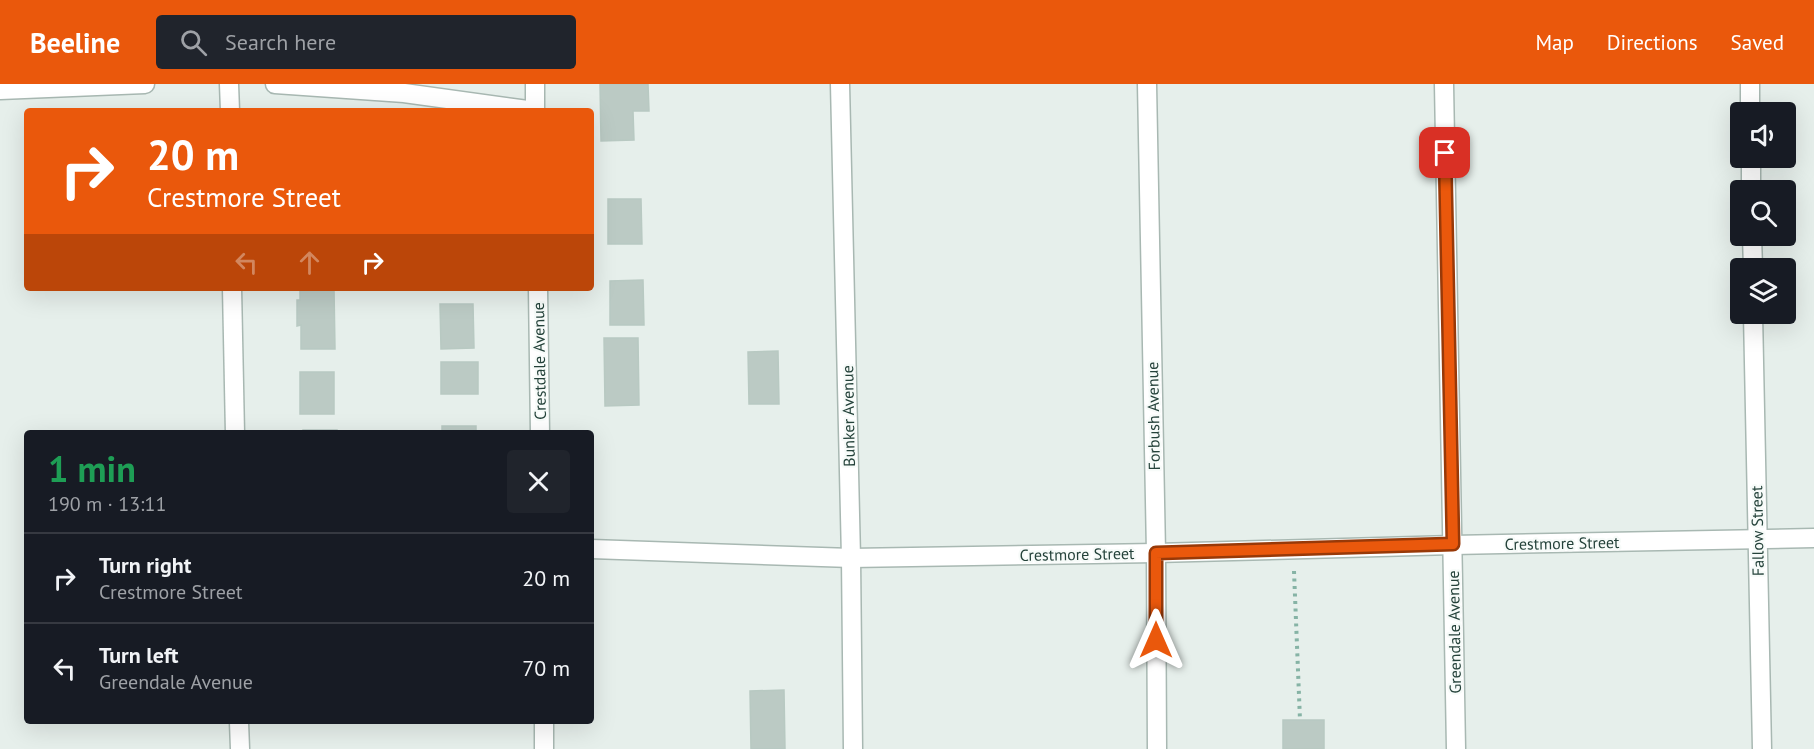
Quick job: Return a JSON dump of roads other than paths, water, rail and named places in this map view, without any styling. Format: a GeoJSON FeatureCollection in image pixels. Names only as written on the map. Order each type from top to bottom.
{"type":"FeatureCollection","features":[{"type":"Feature","properties":{"kind":"street"},"geometry":{"type":"LineString","coordinates":[[0,90],[145,84]]}},
{"type":"Feature","properties":{"kind":"street"},"geometry":{"type":"LineString","coordinates":[[229,84],[230,108]]}},
{"type":"Feature","properties":{"kind":"street"},"geometry":{"type":"LineString","coordinates":[[275,84],[404,93],[514,108]]}},
{"type":"Feature","properties":{"kind":"street"},"geometry":{"type":"LineString","coordinates":[[535,84],[536,108]]}},
{"type":"Feature","properties":{"kind":"street","name":"Bunker Avenue"},"geometry":{"type":"LineString","coordinates":[[840,84],[853,749]]}},
{"type":"Feature","properties":{"kind":"street","name":"Forbush Avenue"},"geometry":{"type":"LineString","coordinates":[[1147,84],[1156,553],[1156,749]]}},
{"type":"Feature","properties":{"kind":"street","name":"Greendale Avenue"},"geometry":{"type":"LineString","coordinates":[[1443,84],[1456,749]]}},
{"type":"Feature","properties":{"kind":"street"},"geometry":{"type":"LineString","coordinates":[[1750,84],[1750,102]]}},
{"type":"Feature","properties":{"kind":"street"},"geometry":{"type":"LineString","coordinates":[[232,291],[234,430]]}},
{"type":"Feature","properties":{"kind":"street","name":"Crestdale Avenue"},"geometry":{"type":"LineString","coordinates":[[538,291],[540,430]]}},
{"type":"Feature","properties":{"kind":"street","name":"Fallow Street"},"geometry":{"type":"LineString","coordinates":[[1753,324],[1762,749]]}},
{"type":"Feature","properties":{"kind":"street","name":"Crestmore Street"},"geometry":{"type":"LineString","coordinates":[[594,549],[851,558],[1156,553],[1453,544],[1757,541],[1814,538]]}},
{"type":"Feature","properties":{"kind":"street"},"geometry":{"type":"LineString","coordinates":[[239,724],[240,749]]}},
{"type":"Feature","properties":{"kind":"street"},"geometry":{"type":"LineString","coordinates":[[544,724],[544,749]]}}]}
